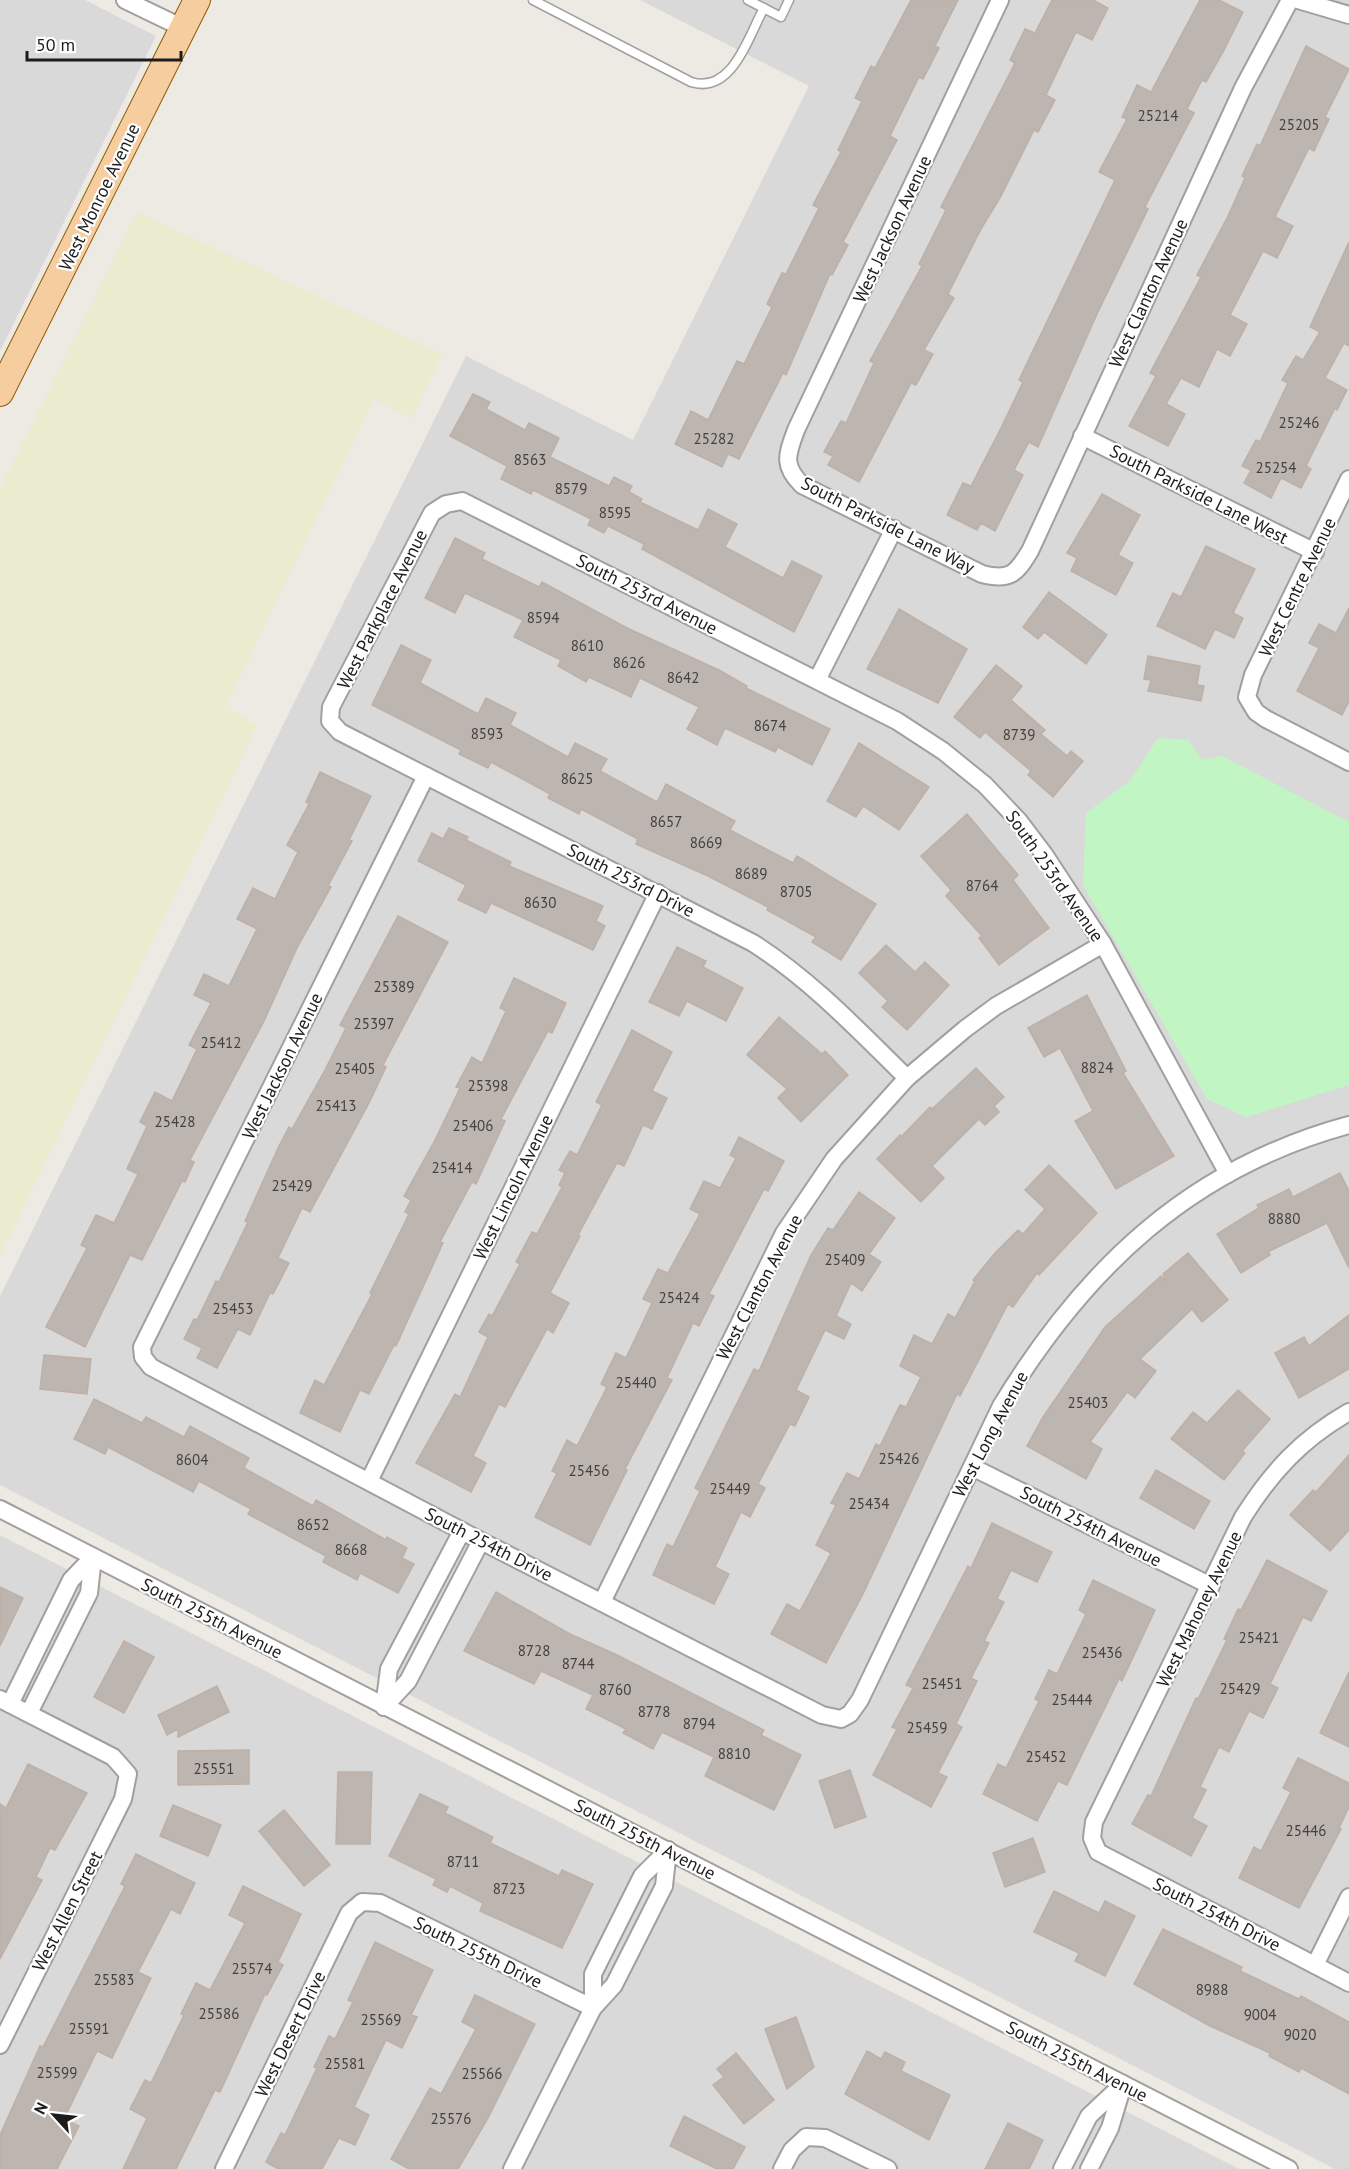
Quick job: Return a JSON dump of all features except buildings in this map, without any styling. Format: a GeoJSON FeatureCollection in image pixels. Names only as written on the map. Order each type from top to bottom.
{"type":"FeatureCollection","features":[{"type":"Feature","properties":{"kind":"main road","name":"West Monroe Avenue"},"geometry":{"type":"LineString","coordinates":[[0,393],[197,0]]}},
{"type":"Feature","properties":{"kind":"street"},"geometry":{"type":"LineString","coordinates":[[125,0],[183,28]]}},
{"type":"Feature","properties":{"kind":"street","name":"West Jackson Avenue"},"geometry":{"type":"LineString","coordinates":[[787,460],[796,430],[1000,0]]}},
{"type":"Feature","properties":{"kind":"street","name":"West Clanton Avenue"},"geometry":{"type":"LineString","coordinates":[[1000,579],[1017,571],[1030,551],[1243,88],[1290,0]]}},
{"type":"Feature","properties":{"kind":"street"},"geometry":{"type":"LineString","coordinates":[[1299,0],[1349,15]]}},
{"type":"Feature","properties":{"kind":"street","name":"South Parkside Lane West"},"geometry":{"type":"LineString","coordinates":[[1082,436],[1315,552]]}},
{"type":"Feature","properties":{"kind":"street","name":"South Parkside Lane Way"},"geometry":{"type":"LineString","coordinates":[[787,460],[791,474],[802,485],[982,574],[1000,579]]}},
{"type":"Feature","properties":{"kind":"street","name":"West Centre Avenue"},"geometry":{"type":"LineString","coordinates":[[1349,479],[1253,675],[1247,696],[1256,712],[1266,719],[1349,762]]}},
{"type":"Feature","properties":{"kind":"street","name":"South 253rd Avenue"},"geometry":{"type":"LineString","coordinates":[[446,504],[462,501],[817,680],[921,736],[985,785],[1019,821],[1044,854],[1103,944],[1228,1174]]}},
{"type":"Feature","properties":{"kind":"street","name":"West Parkplace Avenue"},"geometry":{"type":"LineString","coordinates":[[330,721],[331,707],[432,513],[446,504]]}},
{"type":"Feature","properties":{"kind":"street"},"geometry":{"type":"LineString","coordinates":[[817,680],[894,529]]}},
{"type":"Feature","properties":{"kind":"street","name":"South 253rd Drive"},"geometry":{"type":"LineString","coordinates":[[330,721],[340,732],[658,893],[777,959],[832,1005],[906,1078]]}},
{"type":"Feature","properties":{"kind":"street","name":"West Jackson Avenue"},"geometry":{"type":"LineString","coordinates":[[143,1357],[142,1347],[426,776]]}},
{"type":"Feature","properties":{"kind":"street","name":"West Lincoln Avenue"},"geometry":{"type":"LineString","coordinates":[[369,1481],[658,893]]}},
{"type":"Feature","properties":{"kind":"street","name":"West Clanton Avenue"},"geometry":{"type":"LineString","coordinates":[[602,1602],[784,1233],[834,1159],[906,1078],[965,1029],[996,1006],[1103,944]]}},
{"type":"Feature","properties":{"kind":"street"},"geometry":{"type":"LineString","coordinates":[[1228,1174],[1270,1152],[1319,1133],[1349,1125]]}},
{"type":"Feature","properties":{"kind":"street","name":"West Long Avenue"},"geometry":{"type":"LineString","coordinates":[[842,1719],[850,1714],[860,1700],[1001,1406],[1030,1360],[1099,1274],[1125,1248],[1173,1208],[1228,1174]]}},
{"type":"Feature","properties":{"kind":"street","name":"South 254th Drive"},"geometry":{"type":"LineString","coordinates":[[143,1357],[151,1367],[481,1541],[822,1715],[842,1719]]}},
{"type":"Feature","properties":{"kind":"street","name":"West Mahoney Avenue"},"geometry":{"type":"LineString","coordinates":[[1092,1838],[1094,1822],[1244,1517],[1258,1493],[1286,1460],[1317,1430],[1349,1412]]}},
{"type":"Feature","properties":{"kind":"street","name":"South 254th Avenue"},"geometry":{"type":"LineString","coordinates":[[972,1467],[1211,1586]]}},
{"type":"Feature","properties":{"kind":"street","name":"South 255th Avenue"},"geometry":{"type":"LineString","coordinates":[[0,1509],[1289,2169]]}},
{"type":"Feature","properties":{"kind":"street"},"geometry":{"type":"LineString","coordinates":[[384,1707],[390,1669],[462,1531]]}},
{"type":"Feature","properties":{"kind":"street"},"geometry":{"type":"LineString","coordinates":[[384,1707],[408,1681],[481,1541]]}},
{"type":"Feature","properties":{"kind":"street"},"geometry":{"type":"LineString","coordinates":[[93,1557],[89,1593],[29,1713],[5,1701],[71,1580],[93,1557]]}},
{"type":"Feature","properties":{"kind":"street","name":"West Allen Street"},"geometry":{"type":"LineString","coordinates":[[0,2045],[123,1799],[128,1774],[112,1757],[29,1713]]}},
{"type":"Feature","properties":{"kind":"street","name":"South 254th Drive"},"geometry":{"type":"LineString","coordinates":[[1092,1838],[1098,1852],[1349,1983]]}},
{"type":"Feature","properties":{"kind":"street"},"geometry":{"type":"LineString","coordinates":[[593,2008],[593,1974],[642,1876],[668,1850]]}},
{"type":"Feature","properties":{"kind":"street"},"geometry":{"type":"LineString","coordinates":[[512,2169],[593,2008],[614,1985],[664,1886],[668,1850]]}},
{"type":"Feature","properties":{"kind":"street"},"geometry":{"type":"LineString","coordinates":[[1315,1965],[1349,1897]]}},
{"type":"Feature","properties":{"kind":"street","name":"South 255th Drive"},"geometry":{"type":"LineString","coordinates":[[362,1902],[380,1903],[593,2008]]}},
{"type":"Feature","properties":{"kind":"street","name":"West Desert Drive"},"geometry":{"type":"LineString","coordinates":[[224,2169],[349,1913],[362,1902]]}},
{"type":"Feature","properties":{"kind":"street"},"geometry":{"type":"LineString","coordinates":[[1062,2169],[1089,2116],[1123,2084]]}},
{"type":"Feature","properties":{"kind":"street"},"geometry":{"type":"LineString","coordinates":[[1089,2169],[1110,2128],[1123,2084]]}},
{"type":"Feature","properties":{"kind":"street"},"geometry":{"type":"LineString","coordinates":[[782,2169],[792,2150],[806,2137],[825,2138],[888,2169]]}},
{"type":"Feature","properties":{"kind":"lane"},"geometry":{"type":"LineString","coordinates":[[533,0],[691,82],[704,86],[716,84],[729,72],[764,8]]}},
{"type":"Feature","properties":{"kind":"lane"},"geometry":{"type":"LineString","coordinates":[[748,0],[781,17],[789,0]]}},
{"type":"Feature","properties":{"kind":"shaded area"},"geometry":{"type":"Polygon","coordinates":[[[0,0],[85,0],[156,36],[0,351],[0,0]]]}},
{"type":"Feature","properties":{"kind":"shaded area"},"geometry":{"type":"Polygon","coordinates":[[[640,0],[1349,0],[1349,2169],[1335,2169],[0,1485],[0,1296],[466,356],[633,440],[809,86],[640,0]]]}},
{"type":"Feature","properties":{"kind":"shaded area"},"geometry":{"type":"Polygon","coordinates":[[[0,1535],[727,1908],[1239,2169],[0,2169],[0,1535]]]}},
{"type":"Feature","properties":{"kind":"green space"},"geometry":{"type":"Polygon","coordinates":[[[137,212],[442,354],[412,418],[374,399],[226,706],[257,726],[0,1256],[0,489],[137,212]]]}},
{"type":"Feature","properties":{"kind":"green space"},"geometry":{"type":"Polygon","coordinates":[[[1158,738],[1188,740],[1202,760],[1222,756],[1349,822],[1349,1085],[1246,1117],[1207,1099],[1083,885],[1086,813],[1130,781],[1158,738]]]}}]}
